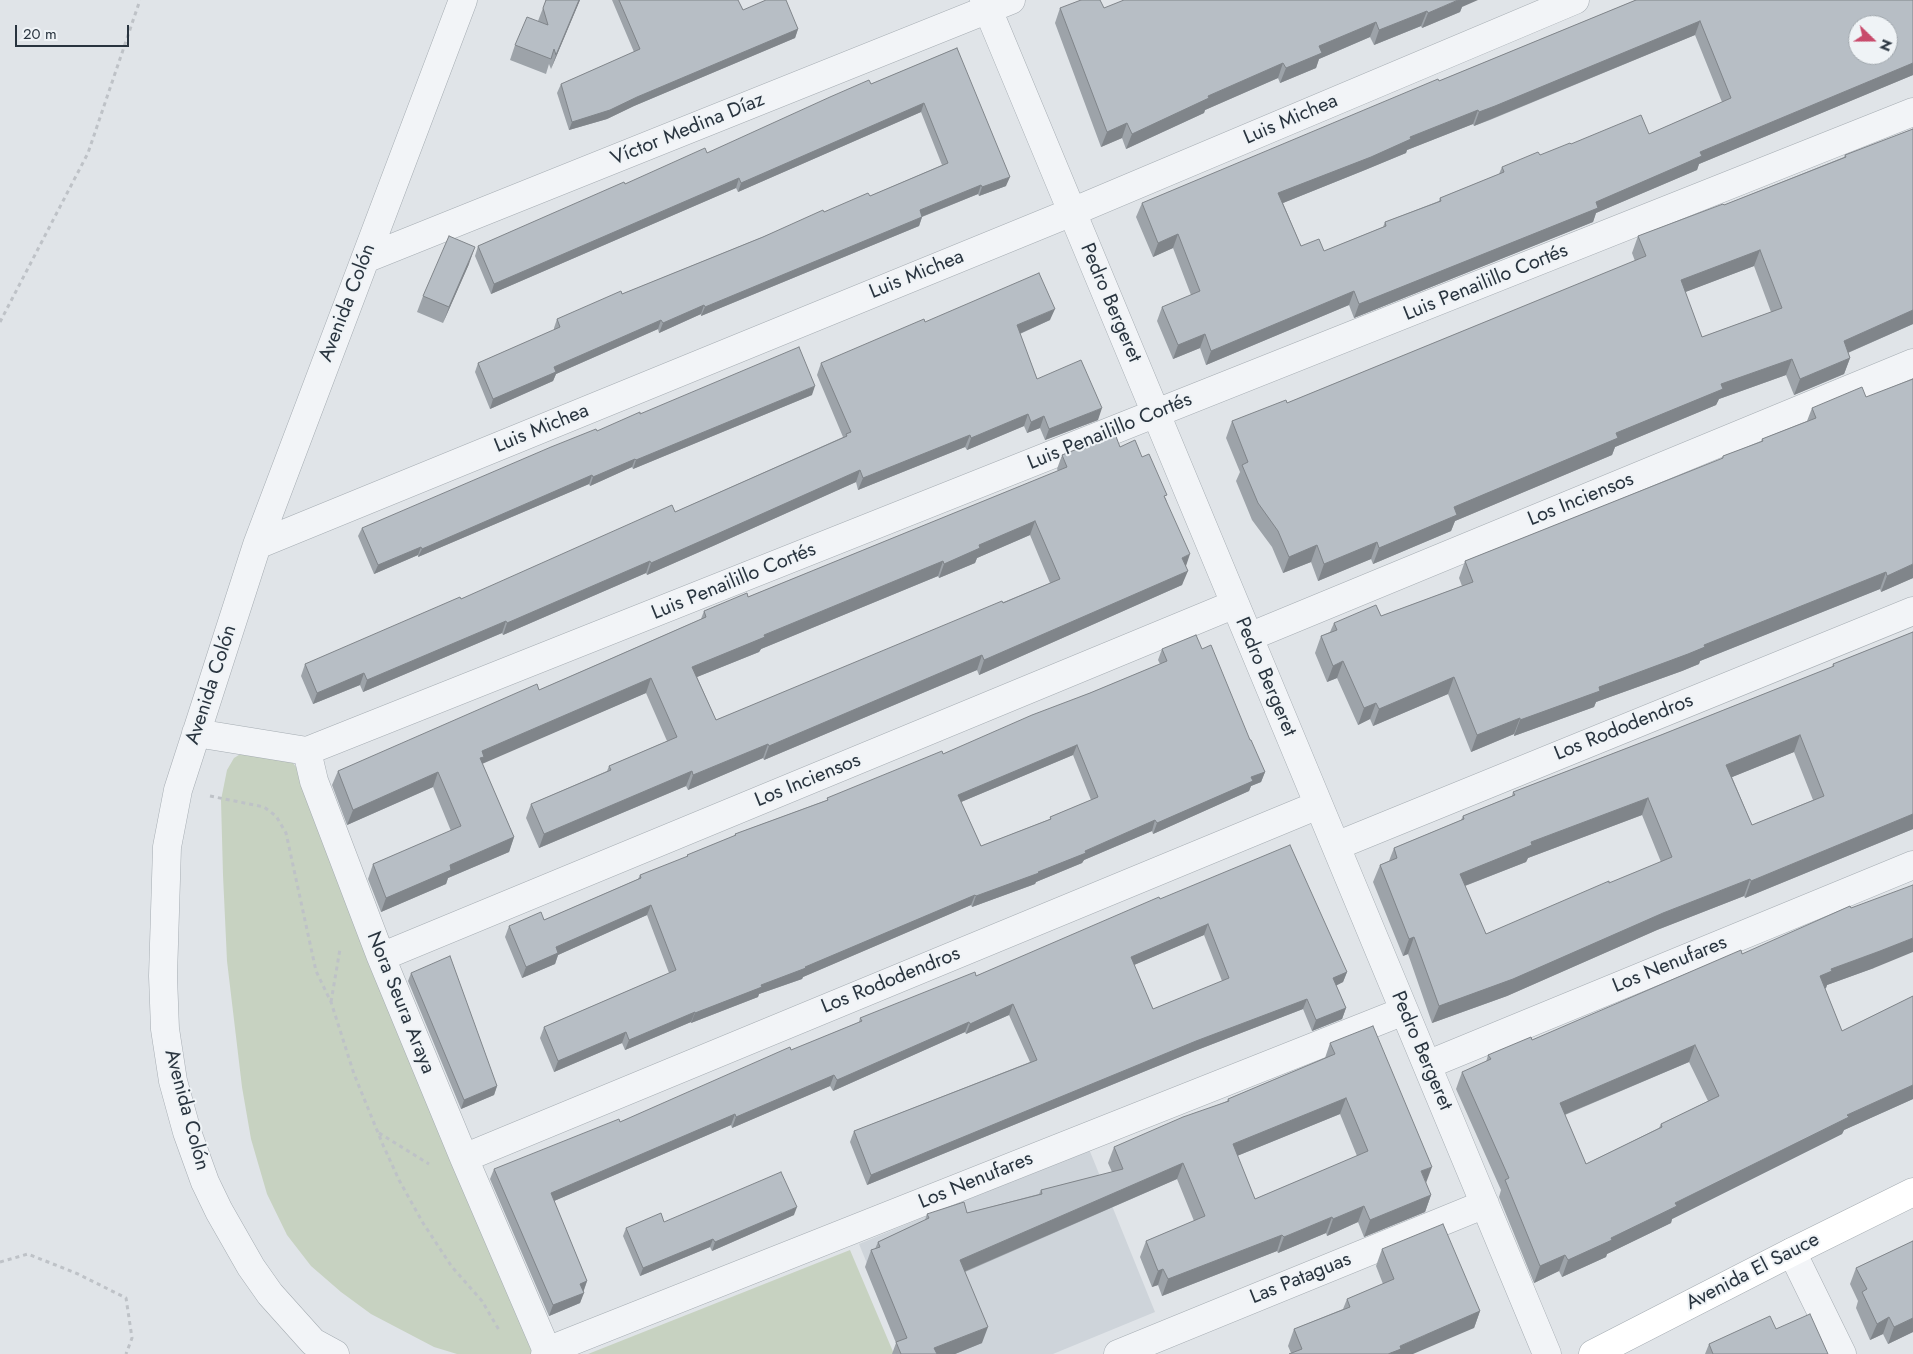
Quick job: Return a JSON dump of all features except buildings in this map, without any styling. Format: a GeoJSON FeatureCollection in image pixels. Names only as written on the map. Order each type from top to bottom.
{"type":"FeatureCollection","features":[{"type":"Feature","properties":{"kind":"street","name":"Avenida Colón"},"geometry":{"type":"LineString","coordinates":[[336,1354],[313,1342],[270,1294],[251,1267],[234,1240],[212,1197],[187,1132],[174,1081],[165,1029],[163,976],[167,848],[178,790],[257,545],[463,0]]}},
{"type":"Feature","properties":{"kind":"street","name":"Luis Michea"},"geometry":{"type":"LineString","coordinates":[[257,545],[1072,212],[1575,0]]}},
{"type":"Feature","properties":{"kind":"street","name":"Víctor Medina Díaz"},"geometry":{"type":"LineString","coordinates":[[365,259],[994,3]]}},
{"type":"Feature","properties":{"kind":"street","name":"Pedro Bergeret"},"geometry":{"type":"LineString","coordinates":[[994,3],[1072,212],[1547,1354]]}},
{"type":"Feature","properties":{"kind":"street","name":"Luis Penailillo Cortés"},"geometry":{"type":"LineString","coordinates":[[307,751],[1913,112]]}},
{"type":"Feature","properties":{"kind":"street","name":"Los Inciensos"},"geometry":{"type":"LineString","coordinates":[[1249,637],[1913,363]]}},
{"type":"Feature","properties":{"kind":"street","name":"Los Inciensos"},"geometry":{"type":"LineString","coordinates":[[381,957],[1235,604]]}},
{"type":"Feature","properties":{"kind":"street","name":"Los Rododendros"},"geometry":{"type":"LineString","coordinates":[[1336,846],[1913,611]]}},
{"type":"Feature","properties":{"kind":"street"},"geometry":{"type":"LineString","coordinates":[[196,733],[307,751]]}},
{"type":"Feature","properties":{"kind":"street","name":"Nora Seura Araya"},"geometry":{"type":"LineString","coordinates":[[307,751],[314,781],[381,957],[546,1353]]}},
{"type":"Feature","properties":{"kind":"street","name":"Los Rododendros"},"geometry":{"type":"LineString","coordinates":[[467,1164],[1318,805]]}},
{"type":"Feature","properties":{"kind":"street","name":"Los Nenufares"},"geometry":{"type":"LineString","coordinates":[[1427,1065],[1913,864]]}},
{"type":"Feature","properties":{"kind":"street","name":"Los Nenufares"},"geometry":{"type":"LineString","coordinates":[[546,1353],[1404,1011]]}},
{"type":"Feature","properties":{"kind":"street","name":"Avenida El Sauce"},"geometry":{"type":"LineString","coordinates":[[1593,1354],[1913,1192]]}},
{"type":"Feature","properties":{"kind":"street","name":"Las Pataguas"},"geometry":{"type":"LineString","coordinates":[[1118,1354],[1484,1204]]}},
{"type":"Feature","properties":{"kind":"street"},"geometry":{"type":"LineString","coordinates":[[1792,1252],[1842,1354]]}},
{"type":"Feature","properties":{"kind":"path"},"geometry":{"type":"LineString","coordinates":[[0,322],[88,153],[140,0]]}},
{"type":"Feature","properties":{"kind":"path"},"geometry":{"type":"LineString","coordinates":[[178,790],[254,804],[264,807],[276,816],[286,832],[316,971],[330,1002],[354,1074],[399,1180],[423,1223],[452,1266],[482,1301],[502,1335],[546,1353]]}},
{"type":"Feature","properties":{"kind":"path"},"geometry":{"type":"LineString","coordinates":[[378,1132],[406,1151],[453,1176],[467,1164]]}},
{"type":"Feature","properties":{"kind":"path"},"geometry":{"type":"LineString","coordinates":[[0,1262],[28,1254],[78,1274],[126,1298],[132,1338],[126,1354]]}},
{"type":"Feature","properties":{"kind":"shaded area"},"geometry":{"type":"Polygon","coordinates":[[[1089,1149],[1155,1312],[1053,1354],[904,1354],[859,1244],[1089,1149]]]}},
{"type":"Feature","properties":{"kind":"green space"},"geometry":{"type":"Polygon","coordinates":[[[247,750],[282,754],[293,763],[303,776],[532,1341],[531,1354],[457,1354],[434,1347],[371,1314],[341,1292],[311,1266],[287,1235],[267,1194],[251,1139],[242,1087],[227,961],[223,875],[221,800],[227,770],[234,758],[247,750]]]}},
{"type":"Feature","properties":{"kind":"green space"},"geometry":{"type":"Polygon","coordinates":[[[850,1250],[894,1354],[588,1354],[850,1250]]]}}]}
